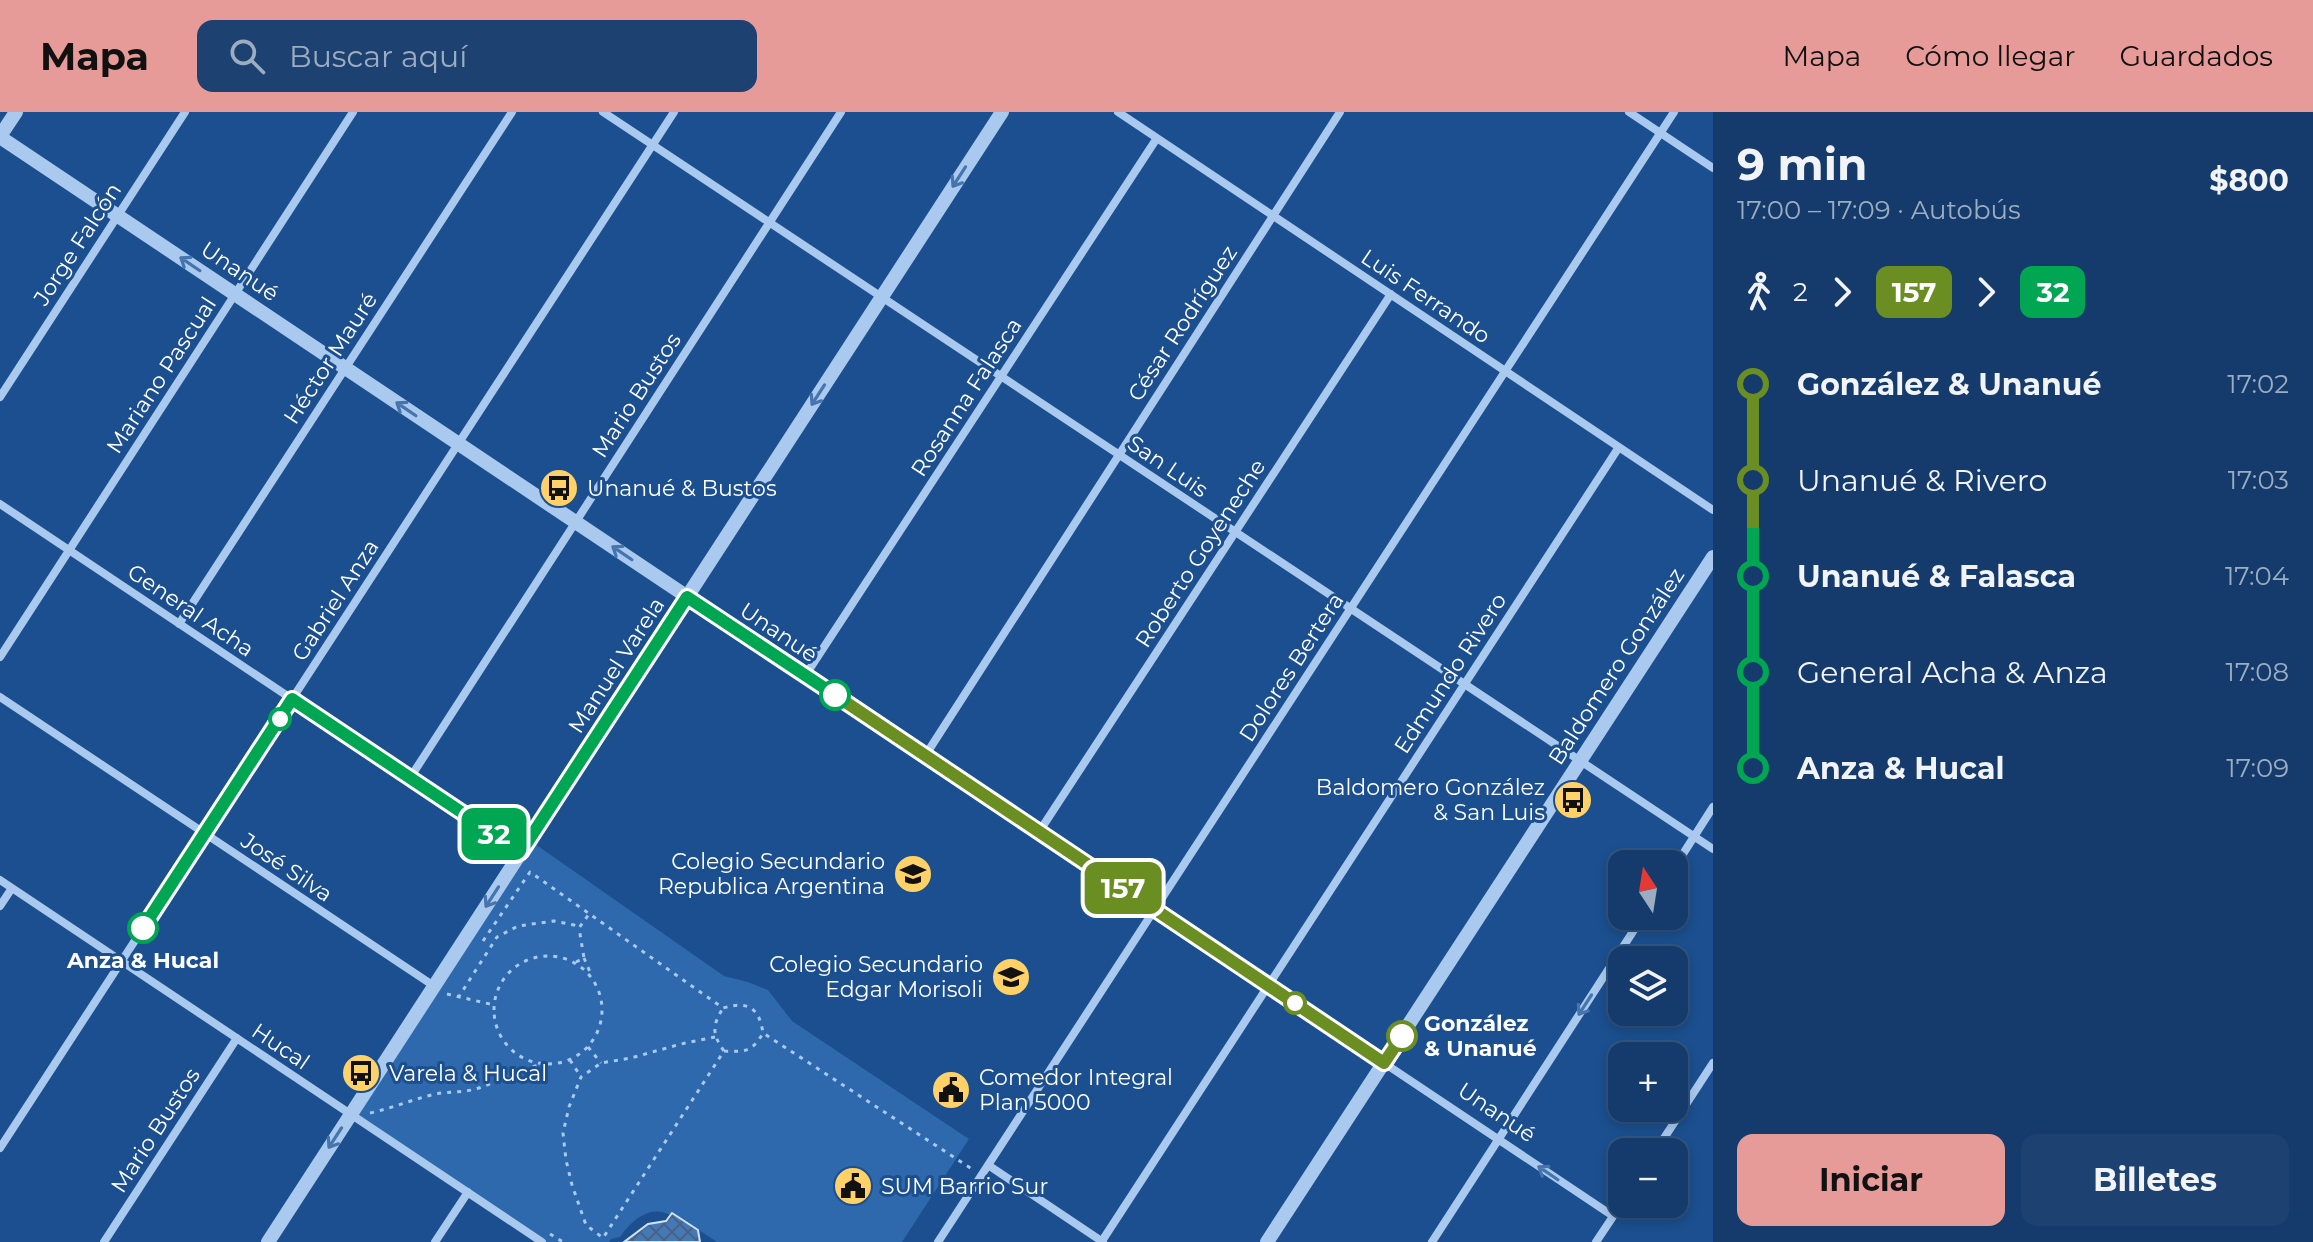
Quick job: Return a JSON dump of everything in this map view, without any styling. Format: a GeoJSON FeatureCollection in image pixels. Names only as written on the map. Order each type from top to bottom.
{"type":"FeatureCollection","features":[{"type":"Feature","properties":{"kind":"street"},"geometry":{"type":"LineString","coordinates":[[0,137],[16,112]]}},
{"type":"Feature","properties":{"kind":"street","name":"Jorge Falcón"},"geometry":{"type":"LineString","coordinates":[[0,397],[185,112]]}},
{"type":"Feature","properties":{"kind":"street","name":"Mariano Pascual"},"geometry":{"type":"LineString","coordinates":[[0,657],[353,112]]}},
{"type":"Feature","properties":{"kind":"street","name":"Héctor Mauré"},"geometry":{"type":"LineString","coordinates":[[179,624],[512,112]]}},
{"type":"Feature","properties":{"kind":"street","name":"San Luis"},"geometry":{"type":"LineString","coordinates":[[603,112],[1713,849]]}},
{"type":"Feature","properties":{"kind":"street","name":"Gabriel Anza"},"geometry":{"type":"LineString","coordinates":[[0,1148],[674,112]]}},
{"type":"Feature","properties":{"kind":"street","name":"Mario Bustos"},"geometry":{"type":"LineString","coordinates":[[410,778],[841,112]]}},
{"type":"Feature","properties":{"kind":"street","name":"Manuel Varela"},"geometry":{"type":"LineString","coordinates":[[268,1242],[351,1114],[441,990],[521,852],[1002,112]]}},
{"type":"Feature","properties":{"kind":"street","name":"Luis Ferrando"},"geometry":{"type":"LineString","coordinates":[[1118,112],[1713,510]]}},
{"type":"Feature","properties":{"kind":"street","name":"César Rodríguez"},"geometry":{"type":"LineString","coordinates":[[925,756],[1340,112]]}},
{"type":"Feature","properties":{"kind":"street"},"geometry":{"type":"LineString","coordinates":[[1629,112],[1713,168]]}},
{"type":"Feature","properties":{"kind":"street","name":"Dolores Bertera"},"geometry":{"type":"LineString","coordinates":[[938,1242],[1674,112]]}},
{"type":"Feature","properties":{"kind":"street","name":"Unanué"},"geometry":{"type":"LineString","coordinates":[[0,137],[1608,1213]]}},
{"type":"Feature","properties":{"kind":"street","name":"Rosanna Falasca"},"geometry":{"type":"LineString","coordinates":[[805,676],[1157,138]]}},
{"type":"Feature","properties":{"kind":"street","name":"Roberto Goyeneche"},"geometry":{"type":"LineString","coordinates":[[1039,832],[1391,294]]}},
{"type":"Feature","properties":{"kind":"street","name":"Edmundo Rivero"},"geometry":{"type":"LineString","coordinates":[[1103,1242],[1619,447]]}},
{"type":"Feature","properties":{"kind":"street","name":"General Acha"},"geometry":{"type":"LineString","coordinates":[[0,504],[521,852]]}},
{"type":"Feature","properties":{"kind":"street","name":"Baldomero González"},"geometry":{"type":"LineString","coordinates":[[1267,1242],[1713,557]]}},
{"type":"Feature","properties":{"kind":"street","name":"José Silva"},"geometry":{"type":"LineString","coordinates":[[0,697],[441,990]]}},
{"type":"Feature","properties":{"kind":"street"},"geometry":{"type":"LineString","coordinates":[[1686,850],[1713,807]]}},
{"type":"Feature","properties":{"kind":"street","name":"Hucal"},"geometry":{"type":"LineString","coordinates":[[0,880],[542,1242]]}},
{"type":"Feature","properties":{"kind":"street"},"geometry":{"type":"LineString","coordinates":[[0,906],[12,888]]}},
{"type":"Feature","properties":{"kind":"street"},"geometry":{"type":"LineString","coordinates":[[1432,1242],[1634,930]]}},
{"type":"Feature","properties":{"kind":"street","name":"Mario Bustos"},"geometry":{"type":"LineString","coordinates":[[104,1242],[237,1038]]}},
{"type":"Feature","properties":{"kind":"street"},"geometry":{"type":"LineString","coordinates":[[1664,1138],[1713,1063]]}},
{"type":"Feature","properties":{"kind":"street"},"geometry":{"type":"LineString","coordinates":[[988,1165],[1103,1242]]}},
{"type":"Feature","properties":{"kind":"street"},"geometry":{"type":"LineString","coordinates":[[435,1242],[468,1192]]}},
{"type":"Feature","properties":{"kind":"street"},"geometry":{"type":"LineString","coordinates":[[1596,1242],[1612,1218]]}},
{"type":"Feature","properties":{"kind":"path"},"geometry":{"type":"LineString","coordinates":[[480,945],[530,872],[723,1008]]}},
{"type":"Feature","properties":{"kind":"path"},"geometry":{"type":"LineString","coordinates":[[374,1102],[366,1113],[398,1106],[419,1097],[476,1089],[531,1067],[570,1060],[588,1047],[601,1026],[601,1002],[584,958],[579,928],[589,913]]}},
{"type":"Feature","properties":{"kind":"path"},"geometry":{"type":"LineString","coordinates":[[458,998],[497,937],[518,926],[554,921],[579,928]]}},
{"type":"Feature","properties":{"kind":"path"},"geometry":{"type":"LineString","coordinates":[[531,1067],[507,1047],[497,1029],[494,1005],[501,985],[516,965],[538,957],[559,956],[576,962],[592,975]]}},
{"type":"Feature","properties":{"kind":"path"},"geometry":{"type":"LineString","coordinates":[[576,962],[584,958]]}},
{"type":"Feature","properties":{"kind":"path"},"geometry":{"type":"LineString","coordinates":[[441,990],[458,998],[494,1005]]}},
{"type":"Feature","properties":{"kind":"path"},"geometry":{"type":"LineString","coordinates":[[738,1004],[753,1009],[760,1018],[763,1033],[756,1046],[742,1052],[724,1051],[715,1037],[714,1023],[723,1008],[738,1004]]}},
{"type":"Feature","properties":{"kind":"path"},"geometry":{"type":"LineString","coordinates":[[763,1033],[981,1175]]}},
{"type":"Feature","properties":{"kind":"path"},"geometry":{"type":"LineString","coordinates":[[715,1037],[601,1063],[581,1077],[563,1133],[566,1160],[586,1225],[602,1240],[724,1051]]}},
{"type":"Feature","properties":{"kind":"path"},"geometry":{"type":"LineString","coordinates":[[588,1047],[601,1063]]}},
{"type":"Feature","properties":{"kind":"path"},"geometry":{"type":"LineString","coordinates":[[525,1060],[546,1063]]}},
{"type":"Feature","properties":{"kind":"path"},"geometry":{"type":"LineString","coordinates":[[570,1060],[581,1077]]}},
{"type":"Feature","properties":{"kind":"shaded area"},"geometry":{"type":"Polygon","coordinates":[[[535,844],[724,976],[768,990],[792,1021],[969,1139],[902,1242],[717,1242],[672,1212],[670,1215],[655,1212],[642,1216],[620,1237],[609,1242],[547,1242],[356,1116],[535,844]]]}},
{"type":"Feature","properties":{"kind":"building"},"geometry":{"type":"Polygon","coordinates":[[[672,1213],[698,1230],[700,1242],[624,1242],[648,1224],[666,1221],[672,1213]]]}},
{"type":"Feature","properties":{"kind":"bus line","name":"32"},"geometry":{"type":"LineString","coordinates":[[143,928],[292,699],[521,852],[687,597],[835,695]]}},
{"type":"Feature","properties":{"kind":"bus line","name":"157"},"geometry":{"type":"LineString","coordinates":[[835,695],[1384,1063],[1402,1036]]}},
{"type":"Feature","properties":{"kind":"place","name":"Unanué & Bustos"},"geometry":{"type":"Point","coordinates":[559,488]}},
{"type":"Feature","properties":{"kind":"place","name":"Baldomero González & San Luis"},"geometry":{"type":"Point","coordinates":[1573,800]}},
{"type":"Feature","properties":{"kind":"place","name":"Colegio Secundario Republica Argentina"},"geometry":{"type":"Point","coordinates":[913,874]}},
{"type":"Feature","properties":{"kind":"place","name":"Anza & Hucal"},"geometry":{"type":"Point","coordinates":[143,928]}},
{"type":"Feature","properties":{"kind":"place","name":"Colegio Secundario Edgar Morisoli"},"geometry":{"type":"Point","coordinates":[1011,977]}},
{"type":"Feature","properties":{"kind":"place","name":"González & Unanué"},"geometry":{"type":"Point","coordinates":[1402,1036]}},
{"type":"Feature","properties":{"kind":"place","name":"Varela & Hucal"},"geometry":{"type":"Point","coordinates":[361,1073]}},
{"type":"Feature","properties":{"kind":"place","name":"Comedor Integral Plan 5000"},"geometry":{"type":"Point","coordinates":[951,1090]}},
{"type":"Feature","properties":{"kind":"place","name":"SUM Barrio Sur"},"geometry":{"type":"Point","coordinates":[853,1186]}}]}
